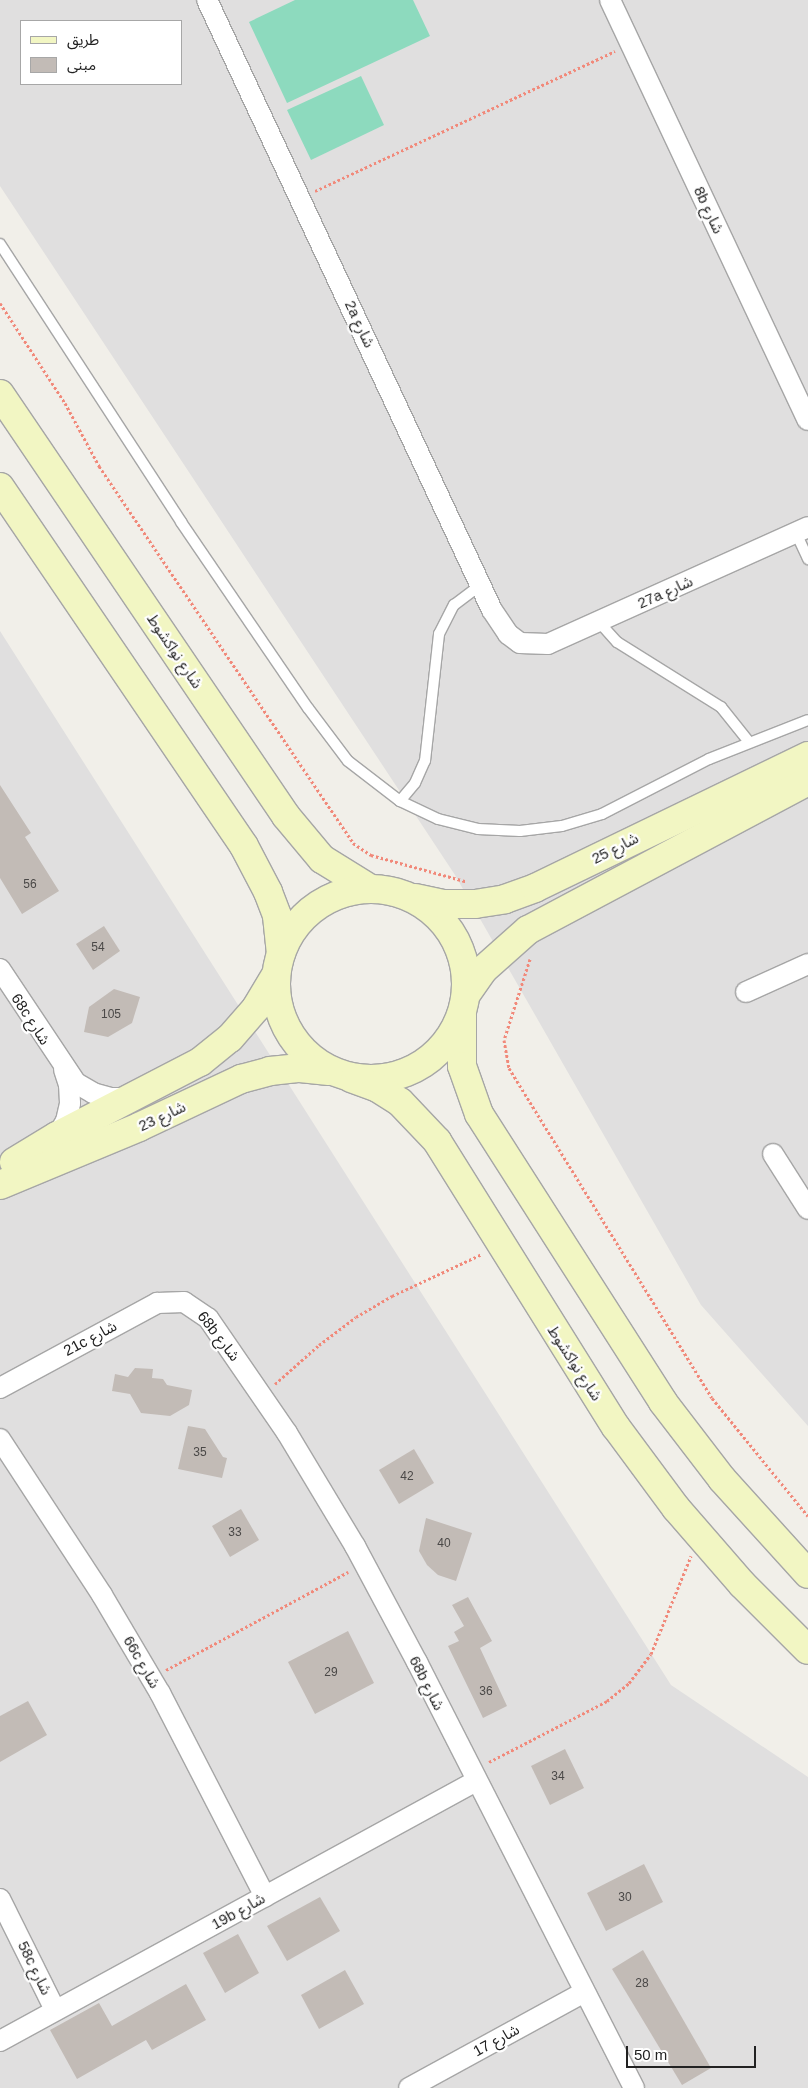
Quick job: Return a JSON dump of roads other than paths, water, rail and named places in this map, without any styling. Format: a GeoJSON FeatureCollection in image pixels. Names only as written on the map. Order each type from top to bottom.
{"type":"FeatureCollection","features":[{"type":"Feature","properties":{"kind":"street","name":"2a شارع"},"geometry":{"type":"LineString","coordinates":[[207,0],[499,623],[520,643]]}},
{"type":"Feature","properties":{"kind":"street","name":"8b شارع"},"geometry":{"type":"LineString","coordinates":[[610,0],[808,420]]}},
{"type":"Feature","properties":{"kind":"street","name":"شارع نواكشوط"},"geometry":{"type":"LineString","coordinates":[[0,394],[286,816],[322,859],[369,888]]}},
{"type":"Feature","properties":{"kind":"street"},"geometry":{"type":"LineString","coordinates":[[0,487],[244,846],[274,908],[278,964],[276,998],[282,1021],[294,1041],[310,1058],[340,1074],[374,1080],[397,1077],[418,1068],[437,1054],[452,1036],[464,1004],[491,962],[528,930],[808,781]]}},
{"type":"Feature","properties":{"kind":"street","name":"27a شارع"},"geometry":{"type":"LineString","coordinates":[[520,643],[548,644],[802,530]]}},
{"type":"Feature","properties":{"kind":"street","name":"شارع 25"},"geometry":{"type":"LineString","coordinates":[[414,898],[444,904],[475,904],[520,893],[808,756]]}},
{"type":"Feature","properties":{"kind":"street"},"geometry":{"type":"LineString","coordinates":[[369,888],[392,891],[414,898],[433,911],[449,928],[464,962],[462,1066],[469,1090],[484,1122],[663,1402],[722,1479],[808,1574]]}},
{"type":"Feature","properties":{"kind":"street","name":"شارع 23"},"geometry":{"type":"LineString","coordinates":[[0,1171],[57,1136],[200,1062],[230,1038],[256,1008],[278,964],[291,932],[306,914],[325,900],[346,892],[369,888]]}},
{"type":"Feature","properties":{"kind":"street"},"geometry":{"type":"LineString","coordinates":[[746,992],[808,964]]}},
{"type":"Feature","properties":{"kind":"street","name":"68c شارع"},"geometry":{"type":"LineString","coordinates":[[0,969],[8,999],[76,1083],[93,1093],[112,1098],[131,1098]]}},
{"type":"Feature","properties":{"kind":"street","name":"68c شارع"},"geometry":{"type":"LineString","coordinates":[[57,1136],[66,1120],[70,1103],[69,1085],[63,1068]]}},
{"type":"Feature","properties":{"kind":"street","name":"شارع 23"},"geometry":{"type":"LineString","coordinates":[[0,1185],[140,1127],[241,1079],[270,1071],[300,1068],[340,1074]]}},
{"type":"Feature","properties":{"kind":"street","name":"شارع نواكشوط"},"geometry":{"type":"LineString","coordinates":[[340,1074],[376,1087],[420,1120],[437,1141],[616,1427],[700,1535],[742,1584],[808,1650]]}},
{"type":"Feature","properties":{"kind":"street"},"geometry":{"type":"LineString","coordinates":[[773,1154],[807,1206]]}},
{"type":"Feature","properties":{"kind":"street","name":"21c شارع"},"geometry":{"type":"LineString","coordinates":[[0,1388],[144,1309],[171,1301],[184,1302]]}},
{"type":"Feature","properties":{"kind":"street","name":"68b شارع"},"geometry":{"type":"LineString","coordinates":[[184,1302],[208,1318],[262,1396],[364,1563],[634,2088]]}},
{"type":"Feature","properties":{"kind":"street","name":"66c شارع"},"geometry":{"type":"LineString","coordinates":[[0,1439],[102,1595],[151,1678],[265,1896]]}},
{"type":"Feature","properties":{"kind":"street","name":"19b شارع"},"geometry":{"type":"LineString","coordinates":[[0,2041],[265,1896],[474,1776]]}},
{"type":"Feature","properties":{"kind":"street","name":"58c شارع"},"geometry":{"type":"LineString","coordinates":[[0,1898],[55,2010]]}},
{"type":"Feature","properties":{"kind":"street","name":"شارع 17"},"geometry":{"type":"LineString","coordinates":[[409,2088],[584,1992]]}},
{"type":"Feature","properties":{"kind":"lane"},"geometry":{"type":"LineString","coordinates":[[0,244],[186,530],[308,708],[348,761],[400,801],[438,818],[478,829],[520,831],[548,829],[602,814],[678,774],[749,742],[808,720]]}},
{"type":"Feature","properties":{"kind":"lane"},"geometry":{"type":"LineString","coordinates":[[802,530],[808,558]]}},
{"type":"Feature","properties":{"kind":"lane"},"geometry":{"type":"LineString","coordinates":[[400,801],[418,778],[428,749],[439,634],[454,605],[481,585]]}},
{"type":"Feature","properties":{"kind":"lane"},"geometry":{"type":"LineString","coordinates":[[599,622],[616,642],[721,707],[749,742]]}}]}
